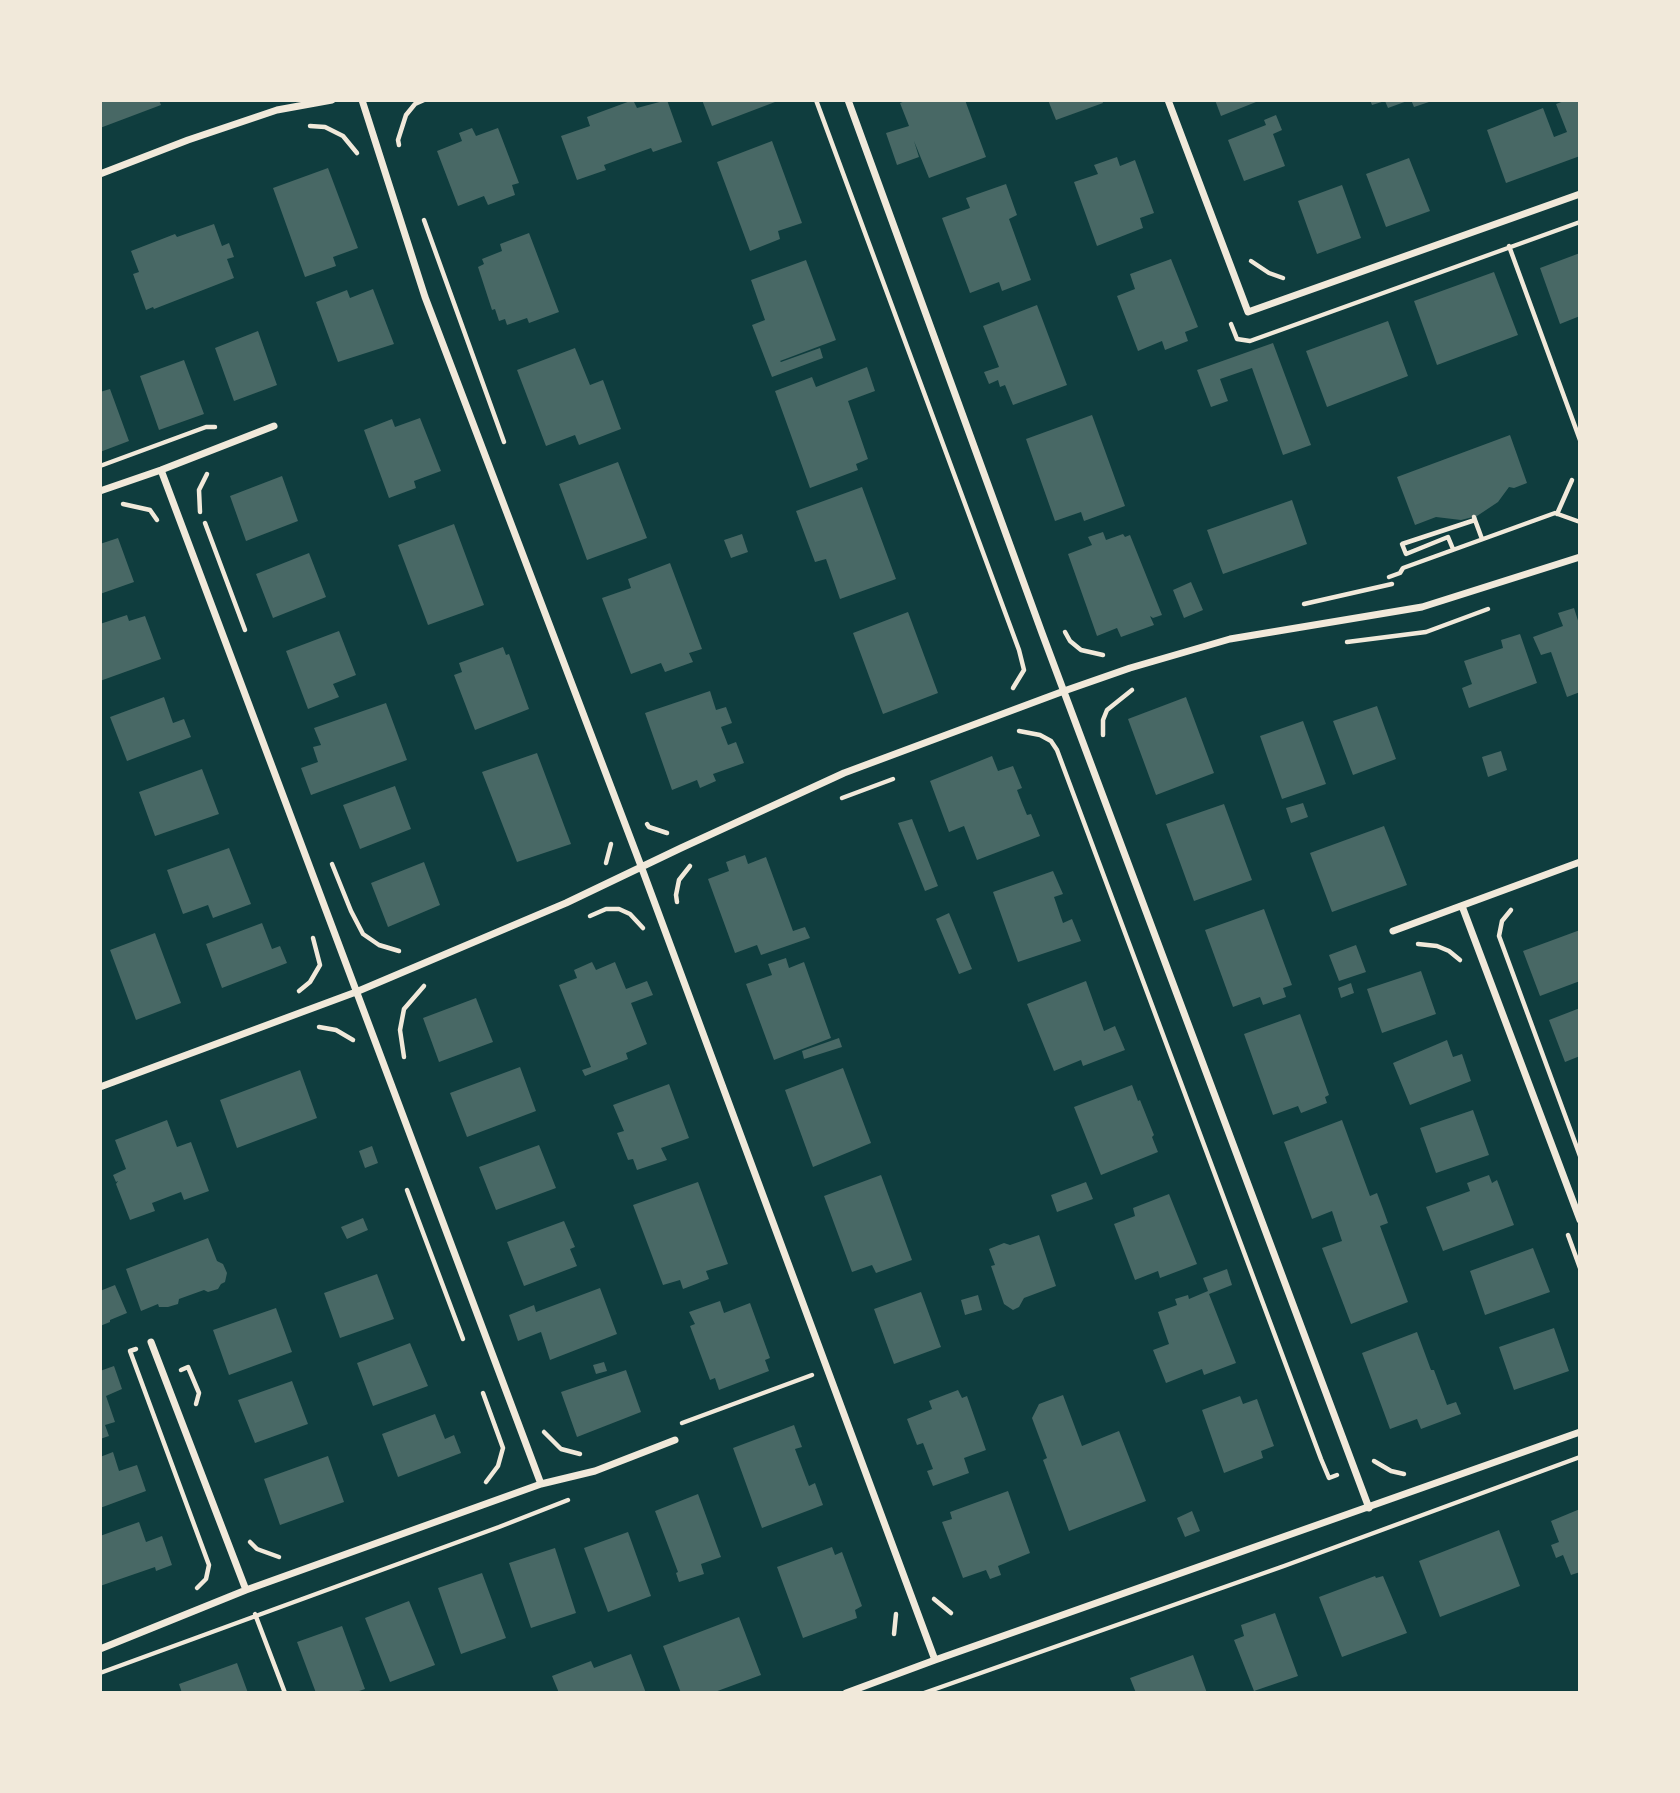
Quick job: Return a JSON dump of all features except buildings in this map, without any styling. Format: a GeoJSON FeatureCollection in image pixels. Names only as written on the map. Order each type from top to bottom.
{"type":"FeatureCollection","features":[{"type":"Feature","properties":{"kind":"street"},"geometry":{"type":"LineString","coordinates":[[100,174],[277,110],[332,100]]}},
{"type":"Feature","properties":{"kind":"street"},"geometry":{"type":"LineString","coordinates":[[362,100],[425,296],[641,866],[935,1660]]}},
{"type":"Feature","properties":{"kind":"street"},"geometry":{"type":"LineString","coordinates":[[848,100],[1064,691],[1368,1508]]}},
{"type":"Feature","properties":{"kind":"street"},"geometry":{"type":"LineString","coordinates":[[1168,100],[1248,312],[1580,194]]}},
{"type":"Feature","properties":{"kind":"street"},"geometry":{"type":"LineString","coordinates":[[100,491],[274,426]]}},
{"type":"Feature","properties":{"kind":"street"},"geometry":{"type":"LineString","coordinates":[[161,470],[541,1484]]}},
{"type":"Feature","properties":{"kind":"street"},"geometry":{"type":"LineString","coordinates":[[100,1087],[356,992],[566,903],[844,773],[1064,691],[1130,668],[1230,639],[1422,607],[1580,557]]}},
{"type":"Feature","properties":{"kind":"street"},"geometry":{"type":"LineString","coordinates":[[1393,931],[1580,862]]}},
{"type":"Feature","properties":{"kind":"street"},"geometry":{"type":"LineString","coordinates":[[1462,906],[1580,1220]]}},
{"type":"Feature","properties":{"kind":"street"},"geometry":{"type":"LineString","coordinates":[[151,1342],[246,1590]]}},
{"type":"Feature","properties":{"kind":"street"},"geometry":{"type":"LineString","coordinates":[[846,1693],[1580,1432]]}},
{"type":"Feature","properties":{"kind":"street"},"geometry":{"type":"LineString","coordinates":[[100,1649],[246,1590],[541,1484],[595,1471],[674,1440]]}},
{"type":"Feature","properties":{"kind":"path"},"geometry":{"type":"LineString","coordinates":[[399,149],[398,140],[406,115],[414,102],[424,100]]}},
{"type":"Feature","properties":{"kind":"path"},"geometry":{"type":"LineString","coordinates":[[816,100],[1019,650],[1024,670],[1015,686],[1008,692]]}},
{"type":"Feature","properties":{"kind":"path"},"geometry":{"type":"LineString","coordinates":[[302,127],[326,127],[343,136],[359,155]]}},
{"type":"Feature","properties":{"kind":"path"},"geometry":{"type":"LineString","coordinates":[[423,219],[504,443]]}},
{"type":"Feature","properties":{"kind":"path"},"geometry":{"type":"LineString","coordinates":[[1501,221],[1580,440]]}},
{"type":"Feature","properties":{"kind":"path"},"geometry":{"type":"LineString","coordinates":[[1228,315],[1237,339],[1250,341],[1580,222]]}},
{"type":"Feature","properties":{"kind":"path"},"geometry":{"type":"LineString","coordinates":[[1248,257],[1269,273],[1286,279]]}},
{"type":"Feature","properties":{"kind":"path"},"geometry":{"type":"LineString","coordinates":[[100,467],[206,427],[218,427]]}},
{"type":"Feature","properties":{"kind":"path"},"geometry":{"type":"LineString","coordinates":[[207,472],[198,490],[200,510],[249,642]]}},
{"type":"Feature","properties":{"kind":"path"},"geometry":{"type":"LineString","coordinates":[[1557,514],[1572,481]]}},
{"type":"Feature","properties":{"kind":"path"},"geometry":{"type":"LineString","coordinates":[[119,503],[150,510],[161,531]]}},
{"type":"Feature","properties":{"kind":"path"},"geometry":{"type":"LineString","coordinates":[[1390,577],[1400,573],[1403,568],[1453,549],[1557,514],[1580,522]]}},
{"type":"Feature","properties":{"kind":"path"},"geometry":{"type":"LineString","coordinates":[[1453,549],[1448,537],[1406,554],[1402,544],[1475,518],[1482,539]]}},
{"type":"Feature","properties":{"kind":"path"},"geometry":{"type":"LineString","coordinates":[[1061,627],[1070,641],[1081,650],[1100,655],[1111,654]]}},
{"type":"Feature","properties":{"kind":"path"},"geometry":{"type":"LineString","coordinates":[[1102,730],[1107,710],[1134,688]]}},
{"type":"Feature","properties":{"kind":"path"},"geometry":{"type":"LineString","coordinates":[[1007,735],[1020,730],[1033,732],[1051,741],[1057,751],[1329,1478]]}},
{"type":"Feature","properties":{"kind":"path"},"geometry":{"type":"LineString","coordinates":[[837,800],[894,778]]}},
{"type":"Feature","properties":{"kind":"path"},"geometry":{"type":"LineString","coordinates":[[642,818],[649,827],[673,833]]}},
{"type":"Feature","properties":{"kind":"path"},"geometry":{"type":"LineString","coordinates":[[603,867],[609,856],[611,843],[607,832]]}},
{"type":"Feature","properties":{"kind":"path"},"geometry":{"type":"LineString","coordinates":[[679,912],[676,895],[679,880],[690,866],[698,861]]}},
{"type":"Feature","properties":{"kind":"path"},"geometry":{"type":"LineString","coordinates":[[332,863],[363,934],[379,945],[398,951],[407,949]]}},
{"type":"Feature","properties":{"kind":"path"},"geometry":{"type":"LineString","coordinates":[[1521,904],[1511,910],[1502,921],[1499,936],[1580,1156]]}},
{"type":"Feature","properties":{"kind":"path"},"geometry":{"type":"LineString","coordinates":[[582,919],[606,909],[619,909],[630,914],[650,937]]}},
{"type":"Feature","properties":{"kind":"path"},"geometry":{"type":"LineString","coordinates":[[295,994],[310,982],[320,965],[312,935]]}},
{"type":"Feature","properties":{"kind":"path"},"geometry":{"type":"LineString","coordinates":[[408,1068],[400,1030],[404,1009],[422,987],[431,983]]}},
{"type":"Feature","properties":{"kind":"path"},"geometry":{"type":"LineString","coordinates":[[309,1028],[336,1030],[353,1040],[357,1051]]}},
{"type":"Feature","properties":{"kind":"path"},"geometry":{"type":"LineString","coordinates":[[405,1185],[468,1352]]}},
{"type":"Feature","properties":{"kind":"path"},"geometry":{"type":"LineString","coordinates":[[151,1342],[130,1351],[209,1565],[206,1579],[195,1590]]}},
{"type":"Feature","properties":{"kind":"path"},"geometry":{"type":"LineString","coordinates":[[807,1363],[816,1388]]}},
{"type":"Feature","properties":{"kind":"path"},"geometry":{"type":"LineString","coordinates":[[164,1377],[188,1367],[199,1394],[195,1402],[200,1414]]}},
{"type":"Feature","properties":{"kind":"path"},"geometry":{"type":"LineString","coordinates":[[678,1425],[827,1369]]}},
{"type":"Feature","properties":{"kind":"path"},"geometry":{"type":"LineString","coordinates":[[482,1388],[503,1448],[498,1465],[489,1480],[483,1484]]}},
{"type":"Feature","properties":{"kind":"path"},"geometry":{"type":"LineString","coordinates":[[539,1425],[561,1449],[584,1455]]}},
{"type":"Feature","properties":{"kind":"path"},"geometry":{"type":"LineString","coordinates":[[924,1693],[1259,1575],[1580,1457]]}},
{"type":"Feature","properties":{"kind":"path"},"geometry":{"type":"LineString","coordinates":[[247,1539],[257,1549],[286,1557]]}},
{"type":"Feature","properties":{"kind":"path"},"geometry":{"type":"LineString","coordinates":[[246,1590],[285,1693]]}},
{"type":"Feature","properties":{"kind":"path"},"geometry":{"type":"LineString","coordinates":[[931,1594],[935,1601],[951,1614]]}},
{"type":"Feature","properties":{"kind":"path"},"geometry":{"type":"LineString","coordinates":[[894,1634],[897,1609]]}}]}
